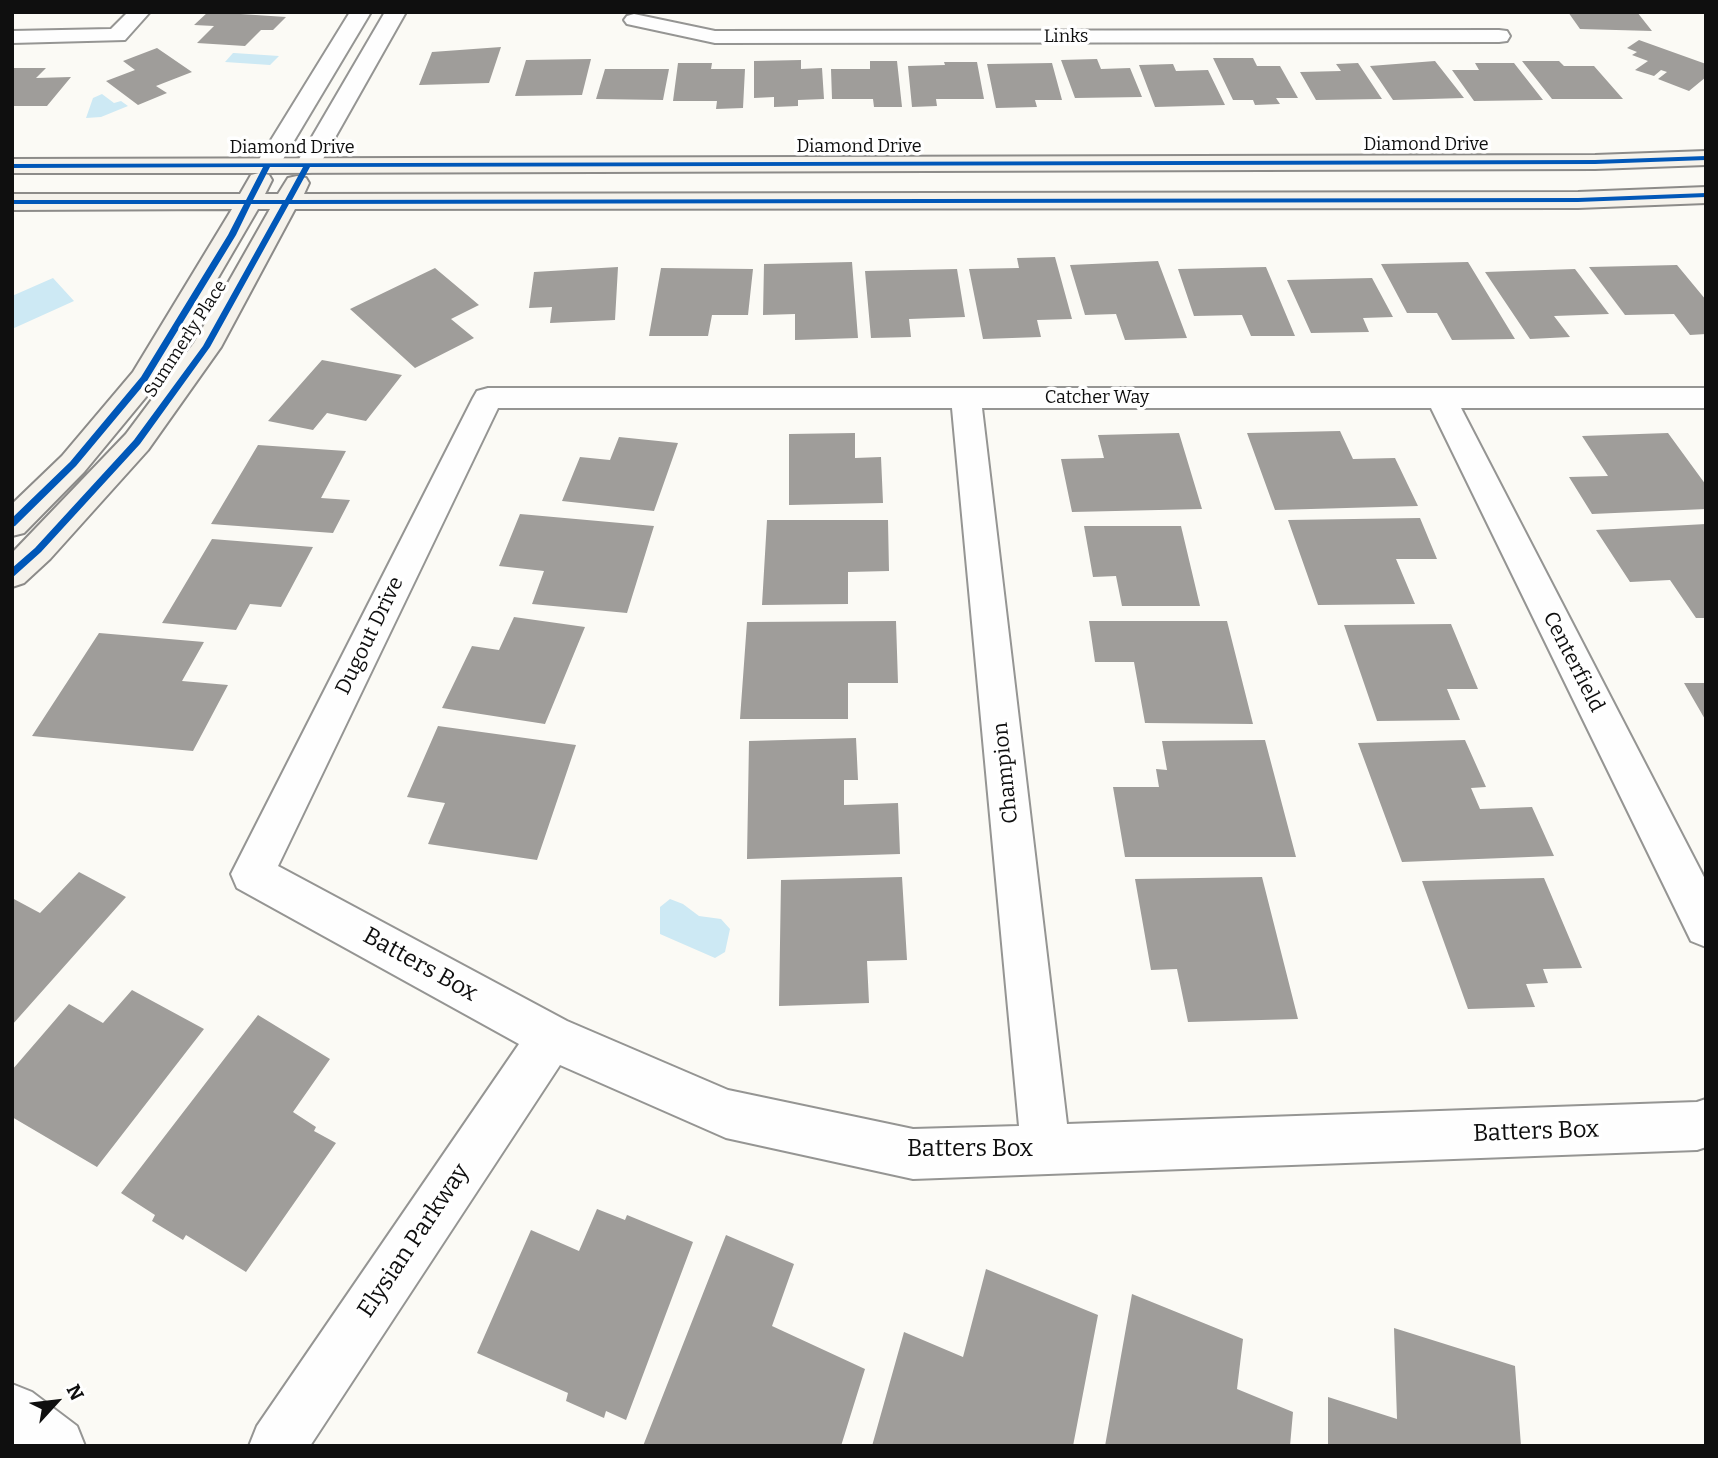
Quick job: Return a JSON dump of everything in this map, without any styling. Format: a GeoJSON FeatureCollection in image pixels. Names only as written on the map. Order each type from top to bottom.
{"type":"FeatureCollection","features":[{"type":"Feature","properties":{"kind":"street"},"geometry":{"type":"LineString","coordinates":[[12,37],[117,35],[140,12]]}},
{"type":"Feature","properties":{"kind":"street","name":"Summerly Place"},"geometry":{"type":"LineString","coordinates":[[12,523],[73,464],[144,379],[232,235],[267,166],[361,12]]}},
{"type":"Feature","properties":{"kind":"street","name":"Summerly Place"},"geometry":{"type":"LineString","coordinates":[[12,574],[38,550],[138,442],[206,347],[396,12]]}},
{"type":"Feature","properties":{"kind":"street"},"geometry":{"type":"LineString","coordinates":[[1105,12],[1112,37]]}},
{"type":"Feature","properties":{"kind":"street","name":"Links"},"geometry":{"type":"LineString","coordinates":[[634,20],[715,37],[1499,36]]}},
{"type":"Feature","properties":{"kind":"street","name":"Diamond Drive"},"geometry":{"type":"LineString","coordinates":[[12,166],[1595,162],[1706,158]]}},
{"type":"Feature","properties":{"kind":"street"},"geometry":{"type":"LineString","coordinates":[[12,202],[1564,200],[1706,195]]}},
{"type":"Feature","properties":{"kind":"street","name":"Catcher Way"},"geometry":{"type":"LineString","coordinates":[[488,398],[1706,398]]}},
{"type":"Feature","properties":{"kind":"street","name":"Dugout Drive"},"geometry":{"type":"LineString","coordinates":[[252,874],[488,398]]}},
{"type":"Feature","properties":{"kind":"street","name":"Champion"},"geometry":{"type":"LineString","coordinates":[[966,398],[1046,1149]]}},
{"type":"Feature","properties":{"kind":"street","name":"Centerfield"},"geometry":{"type":"LineString","coordinates":[[1441,398],[1706,926]]}},
{"type":"Feature","properties":{"kind":"street","name":"Batters Box"},"geometry":{"type":"LineString","coordinates":[[252,874],[551,1037],[726,1114],[913,1154],[1697,1126],[1706,1123]]}},
{"type":"Feature","properties":{"kind":"street","name":"Elysian Parkway"},"geometry":{"type":"LineString","coordinates":[[277,1446],[551,1037]]}},
{"type":"Feature","properties":{"kind":"street"},"geometry":{"type":"LineString","coordinates":[[12,1412],[57,1446]]}},
{"type":"Feature","properties":{"kind":"water"},"geometry":{"type":"Polygon","coordinates":[[[233,53],[279,56],[270,65],[225,62],[233,53]]]}},
{"type":"Feature","properties":{"kind":"water"},"geometry":{"type":"Polygon","coordinates":[[[102,94],[114,103],[121,101],[128,106],[101,117],[86,118],[93,98],[102,94]]]}},
{"type":"Feature","properties":{"kind":"water"},"geometry":{"type":"Polygon","coordinates":[[[53,278],[74,301],[12,329],[12,296],[53,278]]]}},
{"type":"Feature","properties":{"kind":"water"},"geometry":{"type":"Polygon","coordinates":[[[670,899],[683,904],[699,916],[721,919],[730,929],[725,952],[715,958],[660,934],[660,907],[670,899]]]}},
{"type":"Feature","properties":{"kind":"building"},"geometry":{"type":"Polygon","coordinates":[[[208,12],[286,17],[273,30],[261,30],[245,46],[197,43],[214,26],[194,25],[208,12]]]}},
{"type":"Feature","properties":{"kind":"building"},"geometry":{"type":"Polygon","coordinates":[[[1568,12],[1637,12],[1652,31],[1580,29],[1568,12]]]}},
{"type":"Feature","properties":{"kind":"building"},"geometry":{"type":"Polygon","coordinates":[[[1639,40],[1706,64],[1706,77],[1689,91],[1658,79],[1667,72],[1661,70],[1654,76],[1635,70],[1648,61],[1632,55],[1637,52],[1627,48],[1639,40]]]}},
{"type":"Feature","properties":{"kind":"building"},"geometry":{"type":"Polygon","coordinates":[[[501,47],[489,83],[419,85],[432,52],[501,47]]]}},
{"type":"Feature","properties":{"kind":"building"},"geometry":{"type":"Polygon","coordinates":[[[157,48],[192,72],[156,86],[167,93],[138,105],[106,81],[135,70],[123,61],[157,48]]]}},
{"type":"Feature","properties":{"kind":"building"},"geometry":{"type":"Polygon","coordinates":[[[1213,58],[1253,58],[1257,66],[1280,66],[1298,98],[1276,98],[1280,104],[1255,105],[1253,100],[1233,100],[1213,58]]]}},
{"type":"Feature","properties":{"kind":"building"},"geometry":{"type":"Polygon","coordinates":[[[591,59],[582,95],[515,96],[526,60],[591,59]]]}},
{"type":"Feature","properties":{"kind":"building"},"geometry":{"type":"Polygon","coordinates":[[[1097,59],[1101,69],[1130,68],[1142,97],[1075,98],[1061,60],[1097,59]]]}},
{"type":"Feature","properties":{"kind":"building"},"geometry":{"type":"Polygon","coordinates":[[[801,60],[801,69],[822,68],[824,99],[798,100],[798,106],[774,107],[774,97],[754,98],[754,61],[801,60]]]}},
{"type":"Feature","properties":{"kind":"building"},"geometry":{"type":"Polygon","coordinates":[[[870,61],[897,61],[902,107],[874,107],[873,99],[832,99],[831,69],[870,69],[870,61]]]}},
{"type":"Feature","properties":{"kind":"building"},"geometry":{"type":"Polygon","coordinates":[[[1435,61],[1464,98],[1393,100],[1370,66],[1435,61]]]}},
{"type":"Feature","properties":{"kind":"building"},"geometry":{"type":"Polygon","coordinates":[[[1522,61],[1559,61],[1564,66],[1594,66],[1623,99],[1552,99],[1522,61]]]}},
{"type":"Feature","properties":{"kind":"building"},"geometry":{"type":"Polygon","coordinates":[[[944,62],[977,62],[984,99],[936,99],[937,106],[912,107],[908,66],[945,65],[944,62]]]}},
{"type":"Feature","properties":{"kind":"building"},"geometry":{"type":"Polygon","coordinates":[[[678,63],[712,63],[711,69],[745,69],[743,108],[716,109],[717,101],[673,101],[678,63]]]}},
{"type":"Feature","properties":{"kind":"building"},"geometry":{"type":"Polygon","coordinates":[[[1052,63],[1062,100],[1035,100],[1037,107],[996,108],[987,64],[1052,63]]]}},
{"type":"Feature","properties":{"kind":"building"},"geometry":{"type":"Polygon","coordinates":[[[1358,63],[1382,99],[1316,100],[1300,72],[1341,71],[1336,64],[1358,63]]]}},
{"type":"Feature","properties":{"kind":"building"},"geometry":{"type":"Polygon","coordinates":[[[1475,63],[1514,63],[1543,100],[1474,101],[1452,70],[1479,70],[1475,63]]]}},
{"type":"Feature","properties":{"kind":"building"},"geometry":{"type":"Polygon","coordinates":[[[1173,64],[1176,71],[1208,70],[1225,105],[1155,107],[1139,65],[1173,64]]]}},
{"type":"Feature","properties":{"kind":"building"},"geometry":{"type":"Polygon","coordinates":[[[12,68],[46,68],[36,78],[71,77],[47,106],[12,106],[12,68]]]}},
{"type":"Feature","properties":{"kind":"building"},"geometry":{"type":"Polygon","coordinates":[[[605,69],[669,69],[663,100],[596,99],[605,69]]]}},
{"type":"Feature","properties":{"kind":"building"},"geometry":{"type":"Polygon","coordinates":[[[1055,257],[1072,319],[1037,320],[1041,337],[983,339],[969,269],[1019,268],[1017,258],[1055,257]]]}},
{"type":"Feature","properties":{"kind":"building"},"geometry":{"type":"Polygon","coordinates":[[[1158,261],[1187,338],[1125,340],[1116,314],[1085,315],[1070,265],[1158,261]]]}},
{"type":"Feature","properties":{"kind":"building"},"geometry":{"type":"Polygon","coordinates":[[[852,262],[858,338],[795,340],[795,314],[763,315],[764,264],[852,262]]]}},
{"type":"Feature","properties":{"kind":"building"},"geometry":{"type":"Polygon","coordinates":[[[1468,262],[1515,339],[1452,340],[1437,313],[1407,313],[1381,264],[1468,262]]]}},
{"type":"Feature","properties":{"kind":"building"},"geometry":{"type":"Polygon","coordinates":[[[1677,265],[1706,300],[1706,334],[1690,335],[1674,314],[1625,315],[1589,267],[1677,265]]]}},
{"type":"Feature","properties":{"kind":"building"},"geometry":{"type":"Polygon","coordinates":[[[618,267],[615,320],[550,323],[552,307],[529,308],[534,272],[618,267]]]}},
{"type":"Feature","properties":{"kind":"building"},"geometry":{"type":"Polygon","coordinates":[[[1266,267],[1295,336],[1251,336],[1242,315],[1194,316],[1178,269],[1266,267]]]}},
{"type":"Feature","properties":{"kind":"building"},"geometry":{"type":"Polygon","coordinates":[[[435,268],[479,305],[451,319],[474,338],[415,368],[350,309],[435,268]]]}},
{"type":"Feature","properties":{"kind":"building"},"geometry":{"type":"Polygon","coordinates":[[[661,268],[753,269],[748,315],[712,315],[708,336],[649,336],[661,268]]]}},
{"type":"Feature","properties":{"kind":"building"},"geometry":{"type":"Polygon","coordinates":[[[957,269],[965,317],[909,319],[911,337],[871,338],[865,271],[957,269]]]}},
{"type":"Feature","properties":{"kind":"building"},"geometry":{"type":"Polygon","coordinates":[[[1575,269],[1609,314],[1554,316],[1570,337],[1530,339],[1485,272],[1575,269]]]}},
{"type":"Feature","properties":{"kind":"building"},"geometry":{"type":"Polygon","coordinates":[[[1372,278],[1393,317],[1363,318],[1369,332],[1311,333],[1287,280],[1372,278]]]}},
{"type":"Feature","properties":{"kind":"building"},"geometry":{"type":"Polygon","coordinates":[[[322,360],[402,375],[366,421],[327,413],[313,430],[268,421],[322,360]]]}},
{"type":"Feature","properties":{"kind":"building"},"geometry":{"type":"Polygon","coordinates":[[[1340,431],[1353,459],[1395,458],[1418,506],[1275,510],[1247,433],[1340,431]]]}},
{"type":"Feature","properties":{"kind":"building"},"geometry":{"type":"Polygon","coordinates":[[[855,433],[855,458],[881,457],[883,503],[789,505],[789,434],[855,433]]]}},
{"type":"Feature","properties":{"kind":"building"},"geometry":{"type":"Polygon","coordinates":[[[1179,433],[1202,509],[1072,512],[1061,459],[1104,458],[1098,435],[1179,433]]]}},
{"type":"Feature","properties":{"kind":"building"},"geometry":{"type":"Polygon","coordinates":[[[1668,433],[1706,485],[1706,509],[1592,514],[1569,477],[1608,476],[1582,436],[1668,433]]]}},
{"type":"Feature","properties":{"kind":"building"},"geometry":{"type":"Polygon","coordinates":[[[619,437],[678,443],[654,511],[562,501],[580,457],[610,460],[619,437]]]}},
{"type":"Feature","properties":{"kind":"building"},"geometry":{"type":"Polygon","coordinates":[[[258,445],[346,451],[321,498],[350,500],[333,533],[211,524],[258,445]]]}},
{"type":"Feature","properties":{"kind":"building"},"geometry":{"type":"Polygon","coordinates":[[[520,514],[654,526],[627,613],[532,604],[544,571],[499,566],[520,514]]]}},
{"type":"Feature","properties":{"kind":"building"},"geometry":{"type":"Polygon","coordinates":[[[1420,518],[1437,559],[1396,559],[1415,604],[1318,605],[1288,520],[1420,518]]]}},
{"type":"Feature","properties":{"kind":"building"},"geometry":{"type":"Polygon","coordinates":[[[767,520],[888,520],[889,571],[848,572],[848,604],[762,605],[767,520]]]}},
{"type":"Feature","properties":{"kind":"building"},"geometry":{"type":"Polygon","coordinates":[[[1706,524],[1706,618],[1696,618],[1670,580],[1630,582],[1596,530],[1706,524]]]}},
{"type":"Feature","properties":{"kind":"building"},"geometry":{"type":"Polygon","coordinates":[[[1084,526],[1181,526],[1200,606],[1122,606],[1116,576],[1093,577],[1084,526]]]}},
{"type":"Feature","properties":{"kind":"building"},"geometry":{"type":"Polygon","coordinates":[[[212,539],[313,547],[281,607],[250,604],[236,630],[162,623],[212,539]]]}},
{"type":"Feature","properties":{"kind":"building"},"geometry":{"type":"Polygon","coordinates":[[[514,617],[585,627],[545,724],[442,708],[472,646],[499,650],[514,617]]]}},
{"type":"Feature","properties":{"kind":"building"},"geometry":{"type":"Polygon","coordinates":[[[896,621],[898,683],[848,683],[848,719],[740,719],[747,622],[896,621]]]}},
{"type":"Feature","properties":{"kind":"building"},"geometry":{"type":"Polygon","coordinates":[[[1089,621],[1227,621],[1253,724],[1145,723],[1134,662],[1095,662],[1089,621]]]}},
{"type":"Feature","properties":{"kind":"building"},"geometry":{"type":"Polygon","coordinates":[[[1451,624],[1478,689],[1447,689],[1460,720],[1377,721],[1344,625],[1451,624]]]}},
{"type":"Feature","properties":{"kind":"building"},"geometry":{"type":"Polygon","coordinates":[[[99,633],[204,642],[182,681],[228,685],[193,751],[32,736],[99,633]]]}},
{"type":"Feature","properties":{"kind":"building"},"geometry":{"type":"Polygon","coordinates":[[[1684,683],[1706,683],[1706,721],[1684,683]]]}},
{"type":"Feature","properties":{"kind":"building"},"geometry":{"type":"Polygon","coordinates":[[[438,726],[576,745],[537,860],[428,844],[445,803],[407,797],[438,726]]]}},
{"type":"Feature","properties":{"kind":"building"},"geometry":{"type":"Polygon","coordinates":[[[856,738],[858,780],[844,780],[844,805],[898,803],[900,854],[747,859],[749,741],[856,738]]]}},
{"type":"Feature","properties":{"kind":"building"},"geometry":{"type":"Polygon","coordinates":[[[1265,740],[1296,857],[1125,857],[1113,787],[1159,787],[1156,769],[1167,770],[1162,741],[1265,740]]]}},
{"type":"Feature","properties":{"kind":"building"},"geometry":{"type":"Polygon","coordinates":[[[1465,740],[1486,787],[1471,788],[1480,809],[1532,807],[1554,856],[1402,862],[1358,743],[1465,740]]]}},
{"type":"Feature","properties":{"kind":"building"},"geometry":{"type":"Polygon","coordinates":[[[79,872],[126,897],[12,1025],[12,898],[40,913],[79,872]]]}},
{"type":"Feature","properties":{"kind":"building"},"geometry":{"type":"Polygon","coordinates":[[[902,877],[907,960],[867,961],[869,1003],[779,1006],[781,880],[902,877]]]}},
{"type":"Feature","properties":{"kind":"building"},"geometry":{"type":"Polygon","coordinates":[[[1262,877],[1298,1019],[1188,1022],[1177,969],[1151,970],[1135,879],[1262,877]]]}},
{"type":"Feature","properties":{"kind":"building"},"geometry":{"type":"Polygon","coordinates":[[[1544,878],[1582,968],[1543,969],[1548,983],[1526,984],[1535,1007],[1468,1009],[1422,881],[1544,878]]]}},
{"type":"Feature","properties":{"kind":"building"},"geometry":{"type":"Polygon","coordinates":[[[132,990],[204,1029],[97,1167],[12,1117],[12,1070],[69,1004],[103,1023],[132,990]]]}},
{"type":"Feature","properties":{"kind":"building"},"geometry":{"type":"Polygon","coordinates":[[[258,1015],[330,1059],[293,1112],[316,1127],[314,1131],[336,1143],[246,1272],[186,1235],[183,1240],[152,1221],[155,1215],[121,1193],[258,1015]]]}},
{"type":"Feature","properties":{"kind":"building"},"geometry":{"type":"Polygon","coordinates":[[[597,1209],[625,1220],[627,1215],[693,1242],[626,1420],[606,1411],[604,1418],[566,1401],[568,1393],[477,1353],[531,1230],[579,1251],[597,1209]]]}},
{"type":"Feature","properties":{"kind":"building"},"geometry":{"type":"Polygon","coordinates":[[[726,1235],[794,1264],[772,1326],[865,1369],[841,1446],[643,1446],[726,1235]]]}},
{"type":"Feature","properties":{"kind":"building"},"geometry":{"type":"Polygon","coordinates":[[[986,1269],[1098,1315],[1073,1446],[872,1446],[904,1332],[963,1357],[986,1269]]]}},
{"type":"Feature","properties":{"kind":"building"},"geometry":{"type":"Polygon","coordinates":[[[1132,1294],[1243,1339],[1237,1389],[1293,1412],[1290,1446],[1105,1446],[1132,1294]]]}},
{"type":"Feature","properties":{"kind":"building"},"geometry":{"type":"Polygon","coordinates":[[[1394,1328],[1515,1366],[1521,1446],[1328,1446],[1328,1397],[1397,1419],[1394,1328]]]}},
{"type":"Feature","properties":{"kind":"cycle path"},"geometry":{"type":"LineString","coordinates":[[12,166],[1595,162],[1706,158]]}},
{"type":"Feature","properties":{"kind":"cycle path"},"geometry":{"type":"LineString","coordinates":[[12,524],[73,464],[144,379],[232,235],[267,166]]}},
{"type":"Feature","properties":{"kind":"cycle path"},"geometry":{"type":"LineString","coordinates":[[12,574],[38,550],[137,442],[206,347],[307,166]]}},
{"type":"Feature","properties":{"kind":"cycle path"},"geometry":{"type":"LineString","coordinates":[[12,202],[1578,200],[1706,195]]}}]}
